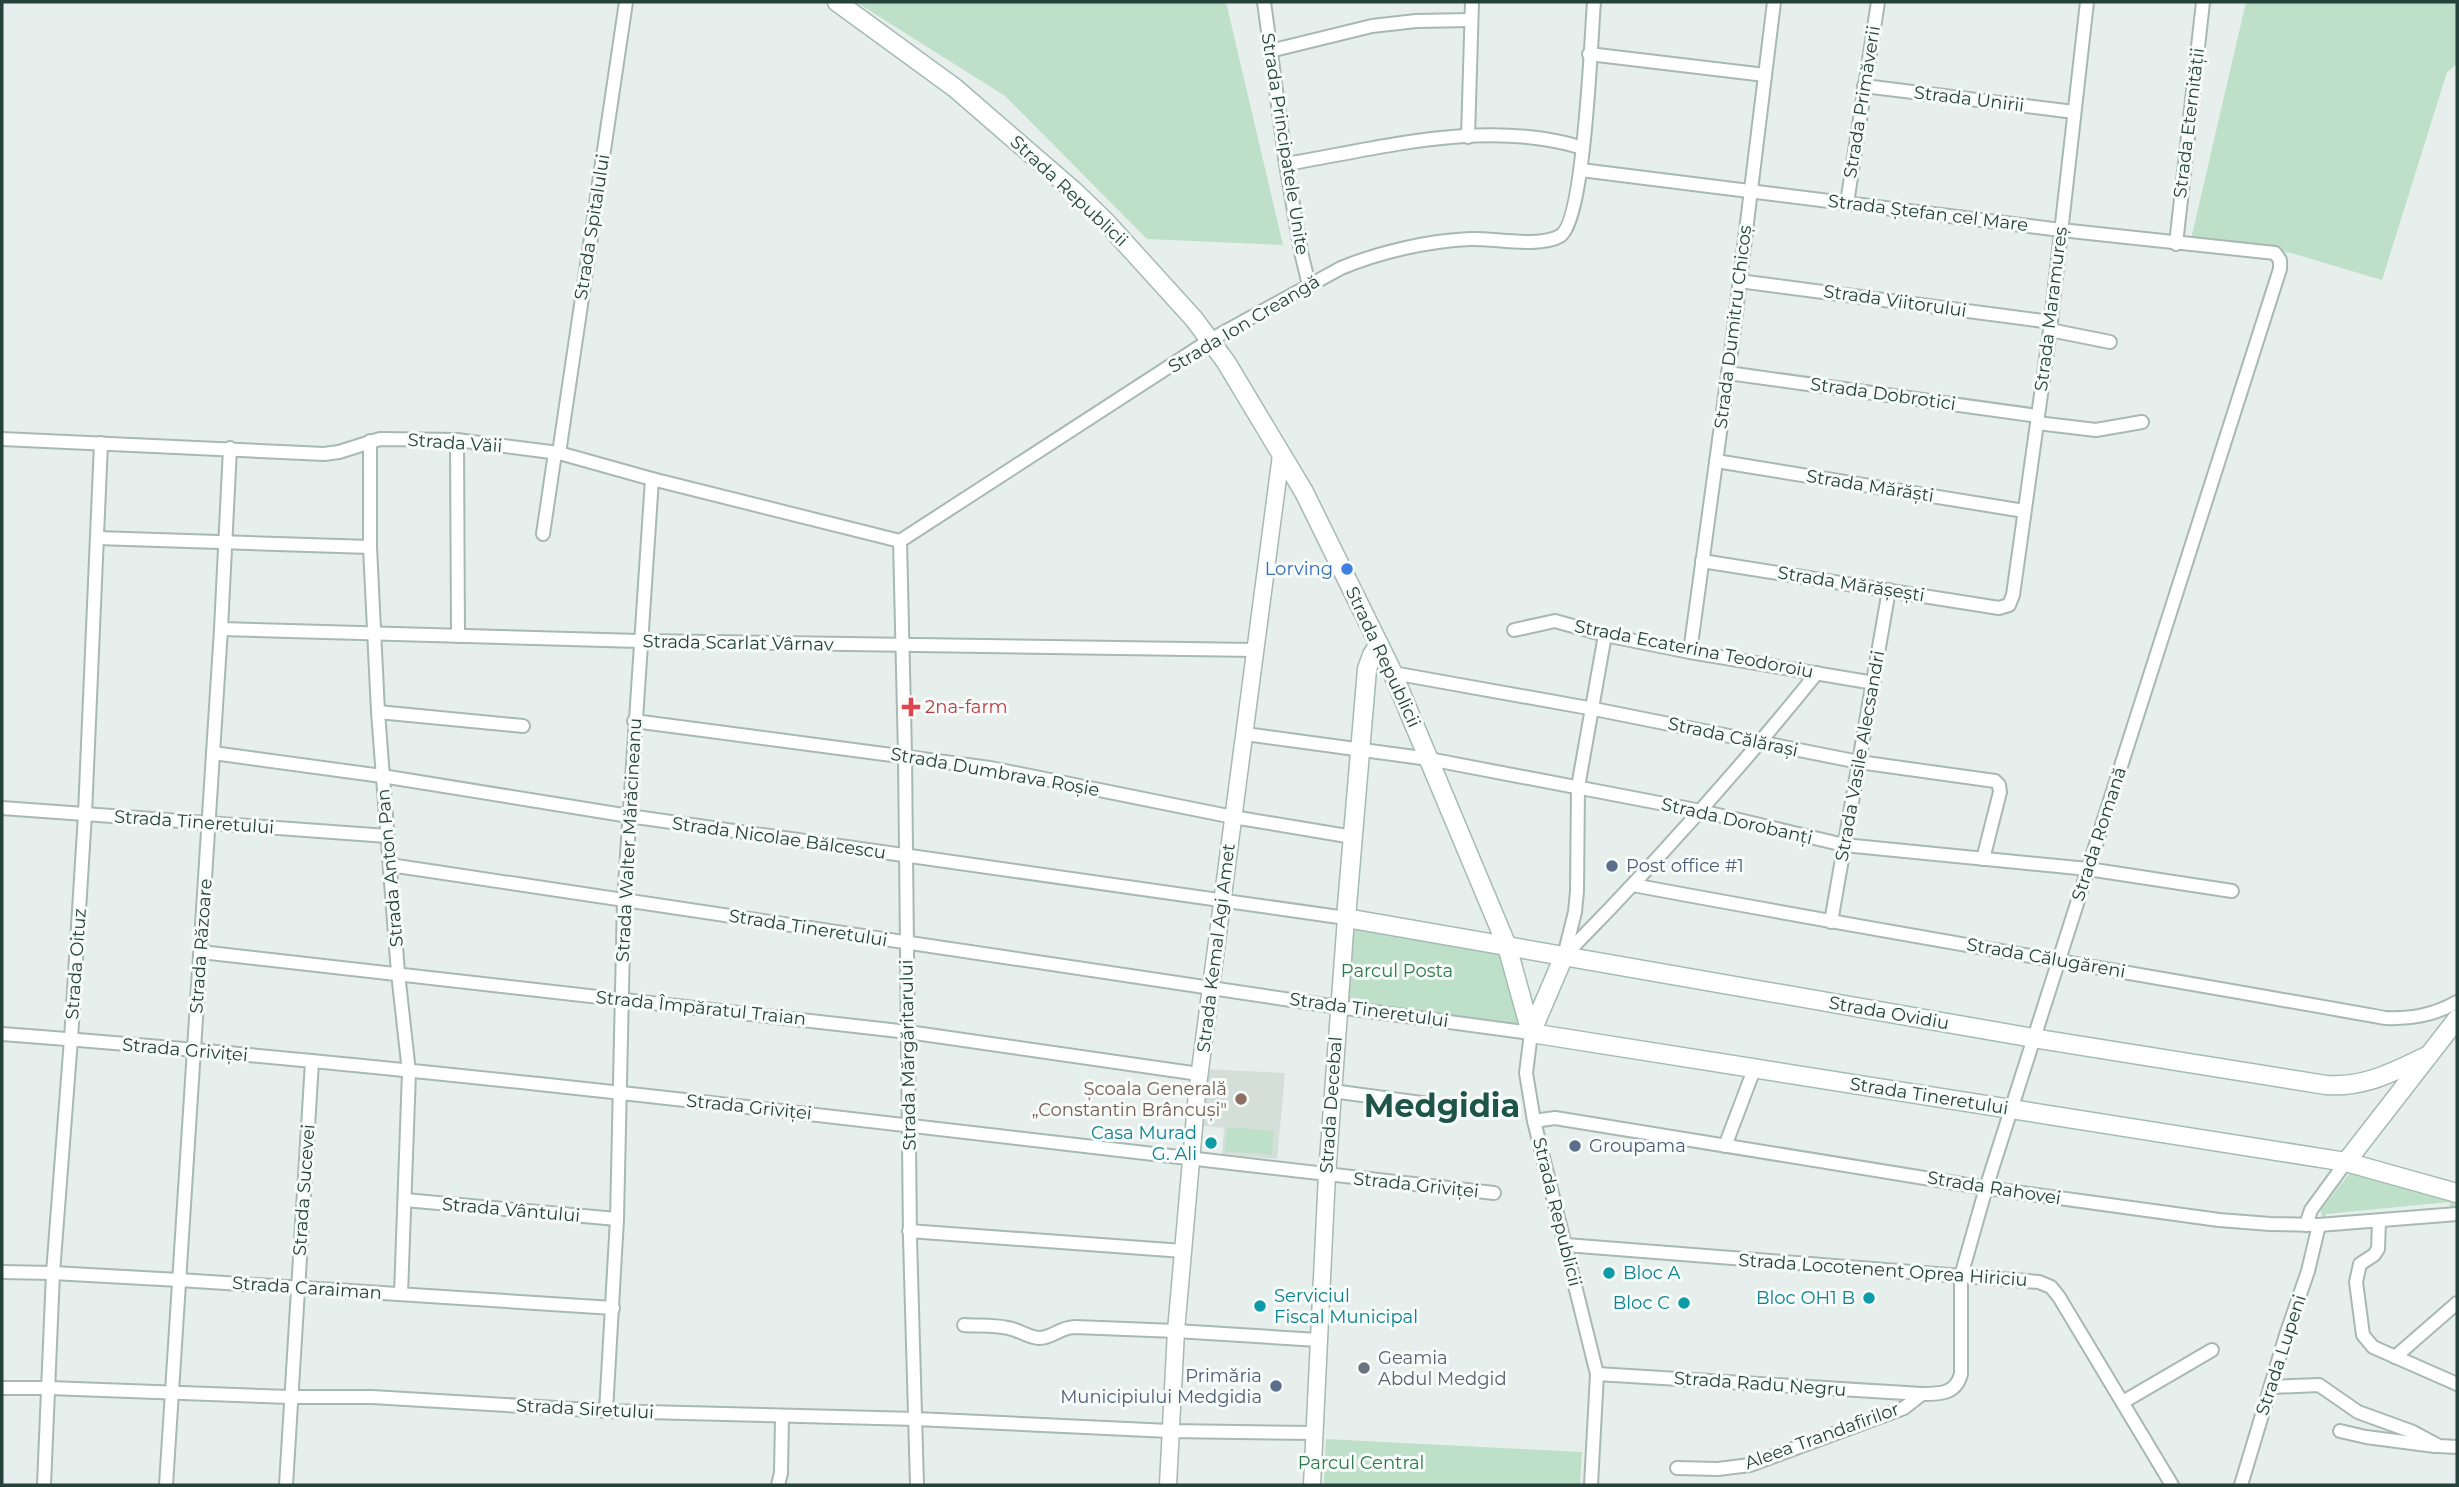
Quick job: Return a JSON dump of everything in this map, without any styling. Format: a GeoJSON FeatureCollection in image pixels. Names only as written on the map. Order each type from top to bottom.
{"type":"FeatureCollection","features":[{"type":"Feature","properties":{"kind":"main road","name":"Strada Republicii"},"geometry":{"type":"LineString","coordinates":[[837,2],[949,83],[1067,184],[1114,231],[1210,340],[1304,492],[1393,673],[1507,946],[1531,1033]]}},
{"type":"Feature","properties":{"kind":"main road","name":"Strada Decebal"},"geometry":{"type":"LineString","coordinates":[[1346,918],[1367,669],[1379,644]]}},
{"type":"Feature","properties":{"kind":"main road","name":"Strada Ovidiu"},"geometry":{"type":"LineString","coordinates":[[1346,918],[2033,1038],[2252,1075],[2337,1086],[2367,1083],[2429,1055]]}},
{"type":"Feature","properties":{"kind":"main road"},"geometry":{"type":"LineString","coordinates":[[1531,1033],[1564,956]]}},
{"type":"Feature","properties":{"kind":"main road","name":"Strada Lupeni"},"geometry":{"type":"LineString","coordinates":[[2346,1162],[2457,1019]]}},
{"type":"Feature","properties":{"kind":"main road","name":"Strada Tineretului"},"geometry":{"type":"LineString","coordinates":[[1531,1033],[2346,1162],[2457,1193]]}},
{"type":"Feature","properties":{"kind":"street","name":"Strada Spitalului"},"geometry":{"type":"LineString","coordinates":[[557,453],[626,2]]}},
{"type":"Feature","properties":{"kind":"street","name":"Strada Principatele Unite"},"geometry":{"type":"LineString","coordinates":[[1264,2],[1286,164],[1309,285]]}},
{"type":"Feature","properties":{"kind":"street"},"geometry":{"type":"LineString","coordinates":[[1468,137],[1472,2]]}},
{"type":"Feature","properties":{"kind":"street"},"geometry":{"type":"LineString","coordinates":[[1581,170],[1594,2]]}},
{"type":"Feature","properties":{"kind":"street","name":"Strada Dumitru Chicoș"},"geometry":{"type":"LineString","coordinates":[[1690,652],[1774,2]]}},
{"type":"Feature","properties":{"kind":"street","name":"Strada Primăverii"},"geometry":{"type":"LineString","coordinates":[[1847,203],[1878,2]]}},
{"type":"Feature","properties":{"kind":"street","name":"Strada Maramureș"},"geometry":{"type":"LineString","coordinates":[[1999,608],[2009,605],[2011,600],[2038,420],[2087,2]]}},
{"type":"Feature","properties":{"kind":"street","name":"Strada Eternității"},"geometry":{"type":"LineString","coordinates":[[2176,244],[2203,2]]}},
{"type":"Feature","properties":{"kind":"street"},"geometry":{"type":"LineString","coordinates":[[1270,51],[1372,26],[1416,20],[1471,20]]}},
{"type":"Feature","properties":{"kind":"street"},"geometry":{"type":"LineString","coordinates":[[1589,54],[1765,75]]}},
{"type":"Feature","properties":{"kind":"street","name":"Strada Unirii"},"geometry":{"type":"LineString","coordinates":[[1864,86],[2074,112]]}},
{"type":"Feature","properties":{"kind":"street"},"geometry":{"type":"LineString","coordinates":[[1286,164],[1422,141],[1468,137],[1529,136],[1583,148]]}},
{"type":"Feature","properties":{"kind":"street","name":"Strada Ion Creangă"},"geometry":{"type":"LineString","coordinates":[[900,541],[1210,340],[1309,285],[1361,260],[1469,239],[1538,241],[1559,236],[1566,229],[1573,210],[1581,170]]}},
{"type":"Feature","properties":{"kind":"street","name":"Strada Ștefan cel Mare"},"geometry":{"type":"LineString","coordinates":[[1581,170],[2176,244],[2275,253]]}},
{"type":"Feature","properties":{"kind":"street","name":"Strada Romană"},"geometry":{"type":"LineString","coordinates":[[1922,1394],[1945,1393],[1959,1382],[1961,1276],[2010,1109],[2280,270],[2280,260],[2275,253]]}},
{"type":"Feature","properties":{"kind":"street","name":"Strada Viitorului"},"geometry":{"type":"LineString","coordinates":[[1739,281],[2050,326],[2110,342]]}},
{"type":"Feature","properties":{"kind":"street","name":"Strada Dobrotici"},"geometry":{"type":"LineString","coordinates":[[1728,373],[2096,430],[2142,422]]}},
{"type":"Feature","properties":{"kind":"street","name":"Strada Văii"},"geometry":{"type":"LineString","coordinates":[[2,439],[324,454],[380,439],[457,440],[557,453],[652,480],[900,541]]}},
{"type":"Feature","properties":{"kind":"street"},"geometry":{"type":"LineString","coordinates":[[457,440],[458,636]]}},
{"type":"Feature","properties":{"kind":"street","name":"Strada Anton Pan"},"geometry":{"type":"LineString","coordinates":[[370,441],[373,634],[398,973],[409,1072],[401,1294]]}},
{"type":"Feature","properties":{"kind":"street","name":"Strada Oituz"},"geometry":{"type":"LineString","coordinates":[[44,1485],[53,1273],[85,814],[100,443]]}},
{"type":"Feature","properties":{"kind":"street","name":"Strada Răzoare"},"geometry":{"type":"LineString","coordinates":[[166,1485],[221,629],[230,448]]}},
{"type":"Feature","properties":{"kind":"street"},"geometry":{"type":"LineString","coordinates":[[543,534],[557,453]]}},
{"type":"Feature","properties":{"kind":"street","name":"Strada Kemal Agi Amet"},"geometry":{"type":"LineString","coordinates":[[1168,1485],[1176,1331],[1199,1074],[1281,455]]}},
{"type":"Feature","properties":{"kind":"street","name":"Strada Mărăști"},"geometry":{"type":"LineString","coordinates":[[1716,461],[2024,512]]}},
{"type":"Feature","properties":{"kind":"street","name":"Strada Walter Mărăcineanu"},"geometry":{"type":"LineString","coordinates":[[606,1411],[617,1219],[624,900],[639,641],[652,480]]}},
{"type":"Feature","properties":{"kind":"street"},"geometry":{"type":"LineString","coordinates":[[97,538],[370,547]]}},
{"type":"Feature","properties":{"kind":"street","name":"Strada Mărgăritarului"},"geometry":{"type":"LineString","coordinates":[[900,541],[905,755],[909,1231],[917,1485]]}},
{"type":"Feature","properties":{"kind":"street","name":"Strada Mărășești"},"geometry":{"type":"LineString","coordinates":[[1702,561],[1999,608]]}},
{"type":"Feature","properties":{"kind":"street","name":"Strada Vasile Alecsandri"},"geometry":{"type":"LineString","coordinates":[[1830,922],[1889,590]]}},
{"type":"Feature","properties":{"kind":"street","name":"Strada Ecaterina Teodoroiu"},"geometry":{"type":"LineString","coordinates":[[1514,630],[1555,621],[1605,635],[1690,652],[1874,683]]}},
{"type":"Feature","properties":{"kind":"street","name":"Strada Scarlat Vârnav"},"geometry":{"type":"LineString","coordinates":[[221,629],[639,641],[1255,650]]}},
{"type":"Feature","properties":{"kind":"street"},"geometry":{"type":"LineString","coordinates":[[1564,956],[1576,901],[1578,787],[1594,709],[1605,635]]}},
{"type":"Feature","properties":{"kind":"street","name":"Strada Călărași"},"geometry":{"type":"LineString","coordinates":[[1393,673],[1594,709],[1859,762],[1995,781],[2000,792],[1983,859]]}},
{"type":"Feature","properties":{"kind":"street"},"geometry":{"type":"LineString","coordinates":[[1564,956],[1701,811],[1762,742],[1817,673]]}},
{"type":"Feature","properties":{"kind":"street"},"geometry":{"type":"LineString","coordinates":[[378,712],[523,726]]}},
{"type":"Feature","properties":{"kind":"street","name":"Strada Dumbrava Roșie"},"geometry":{"type":"LineString","coordinates":[[634,721],[990,768],[1233,817],[1353,837]]}},
{"type":"Feature","properties":{"kind":"street","name":"Strada Dorobanți"},"geometry":{"type":"LineString","coordinates":[[1245,734],[1429,759],[1701,811],[1844,845],[2088,869],[2232,891]]}},
{"type":"Feature","properties":{"kind":"street","name":"Strada Nicolae Bălcescu"},"geometry":{"type":"LineString","coordinates":[[213,753],[382,776],[629,816],[1346,918]]}},
{"type":"Feature","properties":{"kind":"street","name":"Strada Tineretului"},"geometry":{"type":"LineString","coordinates":[[2,808],[387,836]]}},
{"type":"Feature","properties":{"kind":"street","name":"Strada Tineretului"},"geometry":{"type":"LineString","coordinates":[[390,865],[1338,1007],[1531,1033]]}},
{"type":"Feature","properties":{"kind":"street","name":"Strada Călugăreni"},"geometry":{"type":"LineString","coordinates":[[1633,885],[1830,922],[2060,959],[2385,1018],[2421,1017],[2457,1002]]}},
{"type":"Feature","properties":{"kind":"street","name":"Strada Decebal"},"geometry":{"type":"LineString","coordinates":[[1312,1485],[1326,1174],[1346,918]]}},
{"type":"Feature","properties":{"kind":"street"},"geometry":{"type":"LineString","coordinates":[[1585,934],[1584,950],[1590,961]]}},
{"type":"Feature","properties":{"kind":"street","name":"Strada Împăratul Traian"},"geometry":{"type":"LineString","coordinates":[[201,952],[908,1031],[1199,1074]]}},
{"type":"Feature","properties":{"kind":"street","name":"Strada Republicii"},"geometry":{"type":"LineString","coordinates":[[1531,1033],[1526,1073],[1534,1121],[1597,1374],[1591,1485]]}},
{"type":"Feature","properties":{"kind":"street","name":"Strada Griviței"},"geometry":{"type":"LineString","coordinates":[[2,1034],[194,1050],[621,1093],[1494,1193]]}},
{"type":"Feature","properties":{"kind":"street","name":"Strada Sucevei"},"geometry":{"type":"LineString","coordinates":[[286,1485],[312,1062]]}},
{"type":"Feature","properties":{"kind":"street"},"geometry":{"type":"LineString","coordinates":[[1725,1146],[1755,1067]]}},
{"type":"Feature","properties":{"kind":"street"},"geometry":{"type":"LineString","coordinates":[[1332,1091],[1430,1104]]}},
{"type":"Feature","properties":{"kind":"street","name":"Strada Rahovei"},"geometry":{"type":"LineString","coordinates":[[1534,1121],[1555,1118],[1986,1188],[2197,1218],[2313,1225],[2457,1214]]}},
{"type":"Feature","properties":{"kind":"street","name":"Strada Lupeni"},"geometry":{"type":"LineString","coordinates":[[2241,1485],[2314,1252],[2311,1210],[2346,1162]]}},
{"type":"Feature","properties":{"kind":"street","name":"Strada Vântului"},"geometry":{"type":"LineString","coordinates":[[405,1200],[617,1219]]}},
{"type":"Feature","properties":{"kind":"street"},"geometry":{"type":"LineString","coordinates":[[2379,1221],[2378,1249],[2360,1265],[2356,1282],[2363,1335],[2373,1347],[2455,1381]]}},
{"type":"Feature","properties":{"kind":"street"},"geometry":{"type":"LineString","coordinates":[[909,1231],[1183,1251]]}},
{"type":"Feature","properties":{"kind":"street","name":"Strada Locotenent Oprea Hiriciu"},"geometry":{"type":"LineString","coordinates":[[1566,1245],[2039,1282],[2051,1287],[2172,1485]]}},
{"type":"Feature","properties":{"kind":"street","name":"Strada Caraiman"},"geometry":{"type":"LineString","coordinates":[[2,1272],[179,1280],[613,1308]]}},
{"type":"Feature","properties":{"kind":"street"},"geometry":{"type":"LineString","coordinates":[[2395,1357],[2457,1304]]}},
{"type":"Feature","properties":{"kind":"street"},"geometry":{"type":"LineString","coordinates":[[964,1325],[1012,1328],[1025,1336],[1041,1338],[1068,1327],[1318,1340]]}},
{"type":"Feature","properties":{"kind":"street"},"geometry":{"type":"LineString","coordinates":[[2123,1402],[2212,1350]]}},
{"type":"Feature","properties":{"kind":"street","name":"Strada Radu Negru"},"geometry":{"type":"LineString","coordinates":[[1597,1374],[1922,1394]]}},
{"type":"Feature","properties":{"kind":"street"},"geometry":{"type":"LineString","coordinates":[[2271,1387],[2319,1385],[2358,1412],[2413,1432],[2439,1446]]}},
{"type":"Feature","properties":{"kind":"street","name":"Strada Siretului"},"geometry":{"type":"LineString","coordinates":[[2,1388],[372,1397],[606,1411],[1314,1433]]}},
{"type":"Feature","properties":{"kind":"street","name":"Aleea Trandafirilor"},"geometry":{"type":"LineString","coordinates":[[1676,1468],[1733,1468],[1768,1460],[1904,1408],[1922,1394]]}},
{"type":"Feature","properties":{"kind":"street"},"geometry":{"type":"LineString","coordinates":[[778,1485],[781,1473],[782,1417]]}},
{"type":"Feature","properties":{"kind":"street"},"geometry":{"type":"LineString","coordinates":[[2340,1431],[2366,1437],[2457,1447]]}},
{"type":"Feature","properties":{"kind":"shaded area","name":"Școala Generală „Constantin Brâncuși\""},"geometry":{"type":"Polygon","coordinates":[[[1204,1069],[1285,1073],[1277,1159],[1222,1154],[1224,1128],[1197,1125],[1204,1069]]]}},
{"type":"Feature","properties":{"kind":"green space"},"geometry":{"type":"Polygon","coordinates":[[[856,2],[1226,2],[1283,245],[1147,239],[1005,96],[856,2]]]}},
{"type":"Feature","properties":{"kind":"green space"},"geometry":{"type":"Polygon","coordinates":[[[2246,2],[2457,2],[2457,64],[2447,72],[2382,280],[2291,253],[2191,239],[2246,2]]]}},
{"type":"Feature","properties":{"kind":"green space","name":"Parcul Posta"},"geometry":{"type":"Polygon","coordinates":[[[1346,918],[1507,946],[1531,1033],[1338,1007],[1346,918]]]}},
{"type":"Feature","properties":{"kind":"green space"},"geometry":{"type":"Polygon","coordinates":[[[1227,1127],[1274,1131],[1272,1155],[1225,1151],[1227,1127]]]}},
{"type":"Feature","properties":{"kind":"green space"},"geometry":{"type":"Polygon","coordinates":[[[2352,1170],[2456,1196],[2457,1207],[2451,1208],[2449,1202],[2326,1214],[2326,1221],[2321,1210],[2352,1170]]]}},
{"type":"Feature","properties":{"kind":"green space","name":"Parcul Central"},"geometry":{"type":"Polygon","coordinates":[[[1326,1439],[1582,1452],[1580,1485],[1324,1485],[1326,1439]]]}},
{"type":"Feature","properties":{"kind":"place","name":"Lorving"},"geometry":{"type":"Point","coordinates":[1347,569]}},
{"type":"Feature","properties":{"kind":"place","name":"2na-farm"},"geometry":{"type":"Point","coordinates":[911,707]}},
{"type":"Feature","properties":{"kind":"place","name":"Post office #1"},"geometry":{"type":"Point","coordinates":[1612,866]}},
{"type":"Feature","properties":{"kind":"place","name":"Școala Generală „Constantin Brâncuși\""},"geometry":{"type":"Point","coordinates":[1241,1099]}},
{"type":"Feature","properties":{"kind":"place","name":"Casa Murad G. Ali"},"geometry":{"type":"Point","coordinates":[1211,1143]}},
{"type":"Feature","properties":{"kind":"place","name":"Groupama"},"geometry":{"type":"Point","coordinates":[1575,1146]}},
{"type":"Feature","properties":{"kind":"place","name":"Bloc A"},"geometry":{"type":"Point","coordinates":[1609,1273]}},
{"type":"Feature","properties":{"kind":"place","name":"Bloc OH1 B"},"geometry":{"type":"Point","coordinates":[1869,1298]}},
{"type":"Feature","properties":{"kind":"place","name":"Bloc C"},"geometry":{"type":"Point","coordinates":[1684,1303]}},
{"type":"Feature","properties":{"kind":"place","name":"Serviciul Fiscal Municipal"},"geometry":{"type":"Point","coordinates":[1260,1306]}},
{"type":"Feature","properties":{"kind":"place","name":"Geamia Abdul Medgid"},"geometry":{"type":"Point","coordinates":[1364,1368]}},
{"type":"Feature","properties":{"kind":"place","name":"Primăria Municipiului Medgidia"},"geometry":{"type":"Point","coordinates":[1276,1386]}},
{"type":"Feature","properties":{"kind":"district","name":"Medgidia"},"geometry":{"type":"Point","coordinates":[1442,1106]}}]}
